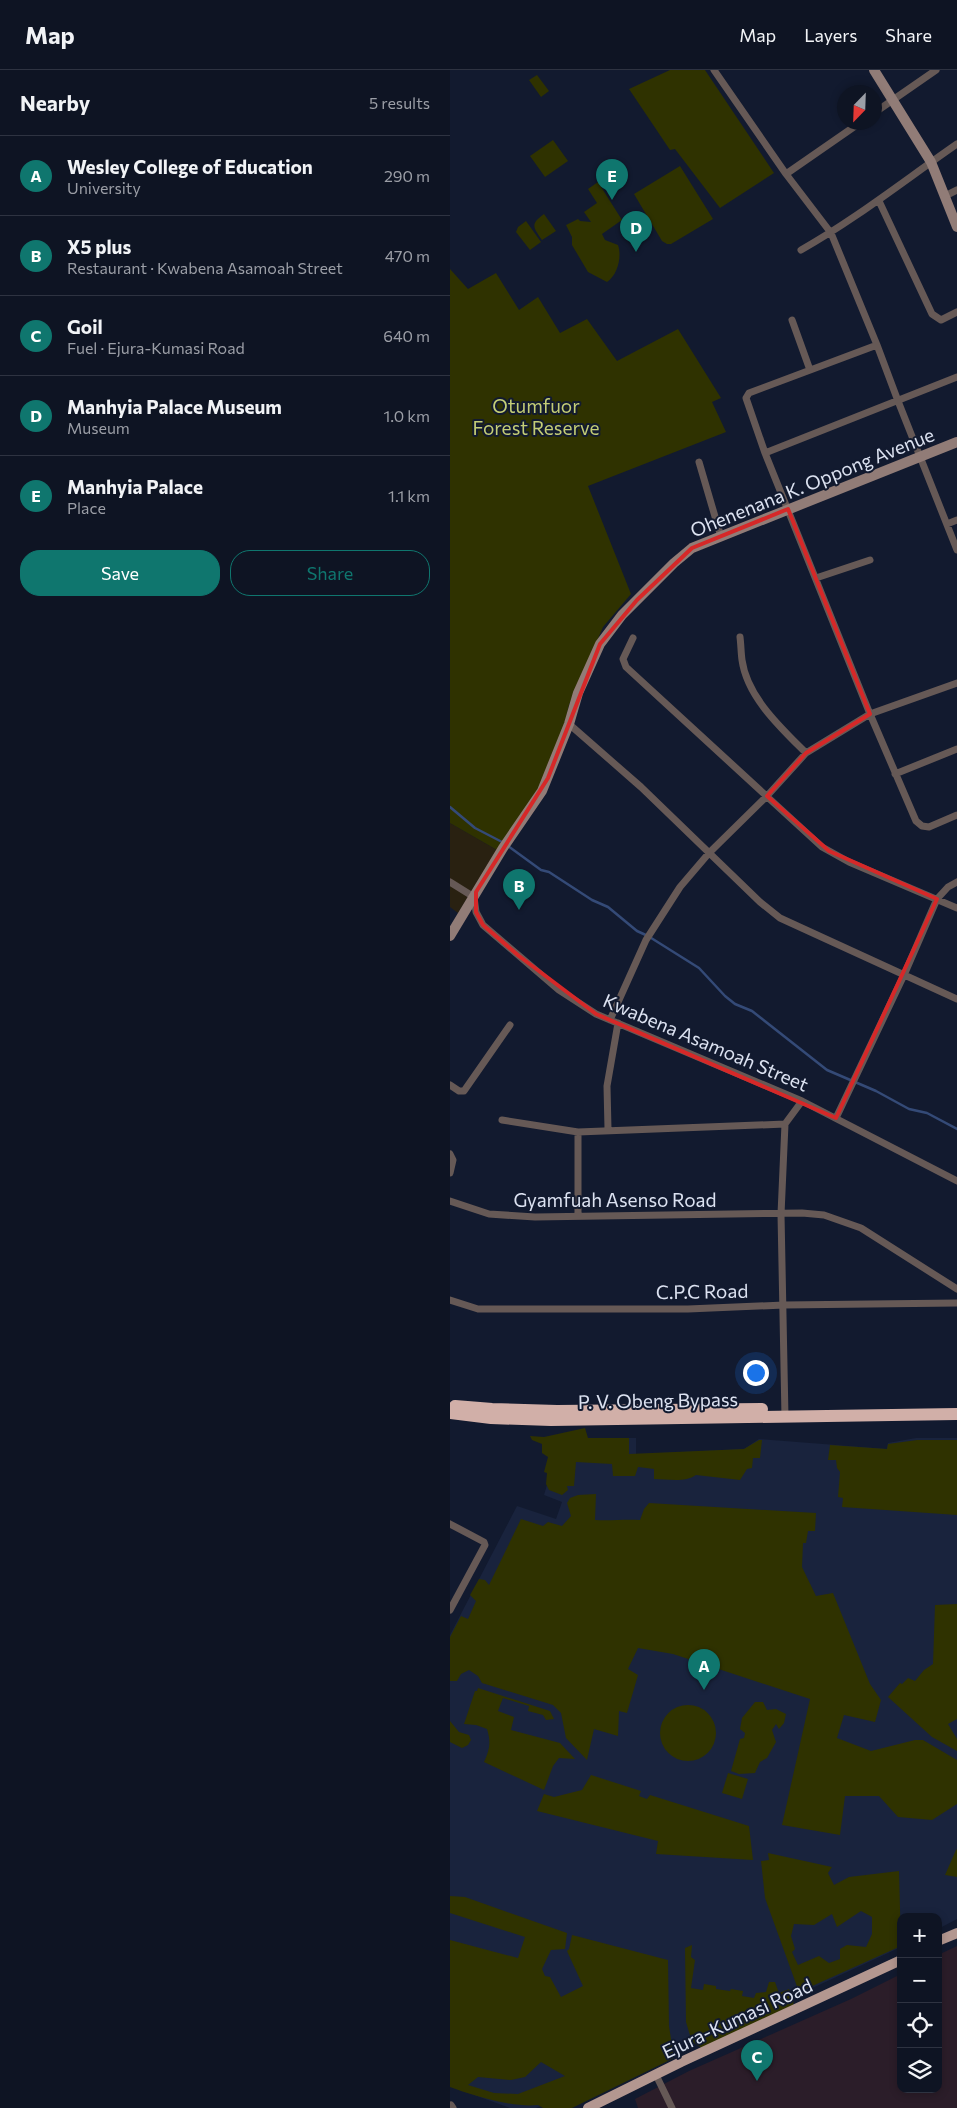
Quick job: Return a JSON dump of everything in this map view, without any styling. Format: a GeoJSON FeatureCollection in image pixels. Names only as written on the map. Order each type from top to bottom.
{"type":"FeatureCollection","features":[{"type":"Feature","properties":{"kind":"highway","name":"P. V. Obeng Bypass"},"geometry":{"type":"LineString","coordinates":[[450,1405],[492,1409],[557,1411],[957,1414]]}},
{"type":"Feature","properties":{"kind":"highway","name":"P. V. Obeng Bypass"},"geometry":{"type":"LineString","coordinates":[[450,1413],[491,1418],[551,1420],[957,1406]]}},
{"type":"Feature","properties":{"kind":"main road"},"geometry":{"type":"LineString","coordinates":[[942,1939],[957,1933]]}},
{"type":"Feature","properties":{"kind":"main road","name":"Ejura-Kumasi Road"},"geometry":{"type":"LineString","coordinates":[[588,2108],[897,1962]]}},
{"type":"Feature","properties":{"kind":"street"},"geometry":{"type":"LineString","coordinates":[[714,70],[786,174],[831,233],[957,550]]}},
{"type":"Feature","properties":{"kind":"street"},"geometry":{"type":"LineString","coordinates":[[874,70],[931,162],[957,227]]}},
{"type":"Feature","properties":{"kind":"street"},"geometry":{"type":"LineString","coordinates":[[882,108],[936,70]]}},
{"type":"Feature","properties":{"kind":"street"},"geometry":{"type":"LineString","coordinates":[[786,174],[849,130]]}},
{"type":"Feature","properties":{"kind":"street"},"geometry":{"type":"LineString","coordinates":[[801,250],[831,233],[879,201],[957,144]]}},
{"type":"Feature","properties":{"kind":"street"},"geometry":{"type":"LineString","coordinates":[[945,196],[957,190]]}},
{"type":"Feature","properties":{"kind":"street"},"geometry":{"type":"LineString","coordinates":[[879,201],[932,314],[941,320],[957,312]]}},
{"type":"Feature","properties":{"kind":"street"},"geometry":{"type":"LineString","coordinates":[[792,320],[810,370]]}},
{"type":"Feature","properties":{"kind":"street"},"geometry":{"type":"LineString","coordinates":[[877,345],[747,395],[747,401],[765,453],[870,714],[916,821],[922,826],[929,826],[957,815]]}},
{"type":"Feature","properties":{"kind":"street"},"geometry":{"type":"LineString","coordinates":[[765,453],[957,377]]}},
{"type":"Feature","properties":{"kind":"street","name":"Ohenenana K. Oppong Avenue"},"geometry":{"type":"LineString","coordinates":[[450,936],[542,791],[569,724],[581,686],[600,644],[612,627],[674,563],[692,548],[957,442]]}},
{"type":"Feature","properties":{"kind":"street"},"geometry":{"type":"LineString","coordinates":[[699,462],[721,537]]}},
{"type":"Feature","properties":{"kind":"street"},"geometry":{"type":"LineString","coordinates":[[947,524],[957,520]]}},
{"type":"Feature","properties":{"kind":"street"},"geometry":{"type":"LineString","coordinates":[[816,578],[870,560]]}},
{"type":"Feature","properties":{"kind":"street"},"geometry":{"type":"LineString","coordinates":[[740,637],[742,662],[758,699],[773,720],[806,753]]}},
{"type":"Feature","properties":{"kind":"street"},"geometry":{"type":"LineString","coordinates":[[633,638],[624,659],[626,667],[766,796],[829,851],[850,862],[957,908]]}},
{"type":"Feature","properties":{"kind":"street"},"geometry":{"type":"LineString","coordinates":[[610,1020],[646,940],[680,887],[709,853],[806,753],[870,714],[957,683]]}},
{"type":"Feature","properties":{"kind":"street"},"geometry":{"type":"LineString","coordinates":[[569,724],[640,787],[780,918],[957,999]]}},
{"type":"Feature","properties":{"kind":"street"},"geometry":{"type":"LineString","coordinates":[[895,774],[957,749]]}},
{"type":"Feature","properties":{"kind":"street"},"geometry":{"type":"LineString","coordinates":[[450,882],[474,897]]}},
{"type":"Feature","properties":{"kind":"street"},"geometry":{"type":"LineString","coordinates":[[836,1118],[904,975],[937,899],[948,887],[957,882]]}},
{"type":"Feature","properties":{"kind":"street","name":"Kwabena Asamoah Street"},"geometry":{"type":"LineString","coordinates":[[474,897],[476,912],[483,925],[559,990],[596,1014],[802,1101],[957,1181]]}},
{"type":"Feature","properties":{"kind":"street"},"geometry":{"type":"LineString","coordinates":[[608,1129],[607,1086],[618,1023]]}},
{"type":"Feature","properties":{"kind":"street"},"geometry":{"type":"LineString","coordinates":[[450,1085],[459,1091],[464,1091],[510,1024]]}},
{"type":"Feature","properties":{"kind":"street"},"geometry":{"type":"LineString","coordinates":[[786,1413],[782,1214],[785,1124],[802,1101]]}},
{"type":"Feature","properties":{"kind":"street"},"geometry":{"type":"LineString","coordinates":[[502,1120],[578,1132],[608,1129],[785,1124]]}},
{"type":"Feature","properties":{"kind":"street"},"geometry":{"type":"LineString","coordinates":[[578,1132],[578,1215]]}},
{"type":"Feature","properties":{"kind":"street"},"geometry":{"type":"LineString","coordinates":[[450,1154],[453,1160],[450,1173]]}},
{"type":"Feature","properties":{"kind":"street","name":"Gyamfuah Asenso Road"},"geometry":{"type":"LineString","coordinates":[[450,1201],[489,1214],[534,1217],[782,1214]]}},
{"type":"Feature","properties":{"kind":"street"},"geometry":{"type":"LineString","coordinates":[[782,1214],[824,1215],[861,1228],[957,1289]]}},
{"type":"Feature","properties":{"kind":"street","name":"C.P.C Road"},"geometry":{"type":"LineString","coordinates":[[450,1300],[478,1309],[688,1309],[784,1305],[957,1303]]}},
{"type":"Feature","properties":{"kind":"street"},"geometry":{"type":"LineString","coordinates":[[450,1524],[484,1542],[485,1545],[450,1610]]}},
{"type":"Feature","properties":{"kind":"street"},"geometry":{"type":"LineString","coordinates":[[656,2075],[672,2108]]}},
{"type":"Feature","properties":{"kind":"highlighted area"},"geometry":{"type":"Polygon","coordinates":[[[788,509],[870,714],[806,753],[767,796],[829,851],[937,899],[836,1118],[596,1014],[519,956],[483,925],[476,912],[476,892],[548,778],[600,644],[637,600],[692,548],[788,509]]]}},
{"type":"Feature","properties":{"kind":"shaded area"},"geometry":{"type":"Polygon","coordinates":[[[450,823],[497,850],[458,913],[450,907],[450,823]]]}},
{"type":"Feature","properties":{"kind":"shaded area"},"geometry":{"type":"Polygon","coordinates":[[[561,1438],[636,1438],[636,1454],[744,1449],[759,1439],[887,1449],[888,1443],[916,1438],[957,1438],[957,1919],[942,1927],[942,1913],[897,1913],[897,1949],[793,1997],[536,2108],[510,2108],[450,2086],[450,1635],[517,1506],[556,1519],[562,1502],[544,1495],[561,1438]]]}},
{"type":"Feature","properties":{"kind":"shaded area"},"geometry":{"type":"Polygon","coordinates":[[[957,1946],[957,2108],[638,2108],[635,2099],[689,2071],[851,1999],[897,1976],[897,2093],[942,2093],[942,1953],[957,1946]]]}},
{"type":"Feature","properties":{"kind":"green space"},"geometry":{"type":"Polygon","coordinates":[[[670,70],[705,70],[774,173],[720,208],[675,149],[670,150],[629,89],[670,70]]]}},
{"type":"Feature","properties":{"kind":"green space"},"geometry":{"type":"Polygon","coordinates":[[[537,75],[549,91],[541,97],[529,80],[537,75]]]}},
{"type":"Feature","properties":{"kind":"green space"},"geometry":{"type":"Polygon","coordinates":[[[553,140],[568,161],[545,177],[530,156],[553,140]]]}},
{"type":"Feature","properties":{"kind":"green space"},"geometry":{"type":"Polygon","coordinates":[[[680,166],[713,219],[671,244],[667,244],[662,241],[634,194],[680,166]]]}},
{"type":"Feature","properties":{"kind":"green space"},"geometry":{"type":"Polygon","coordinates":[[[598,182],[622,220],[602,234],[605,240],[618,245],[619,249],[619,260],[616,270],[607,282],[588,272],[572,245],[572,237],[566,225],[578,219],[591,222],[584,212],[597,203],[588,189],[598,182]]]}},
{"type":"Feature","properties":{"kind":"green space"},"geometry":{"type":"Polygon","coordinates":[[[544,214],[556,231],[542,240],[534,226],[537,220],[544,214]]]}},
{"type":"Feature","properties":{"kind":"green space"},"geometry":{"type":"Polygon","coordinates":[[[526,221],[541,242],[530,250],[516,232],[518,227],[526,221]]]}},
{"type":"Feature","properties":{"kind":"green space","name":"Otumfuor Forest Reserve"},"geometry":{"type":"Polygon","coordinates":[[[450,269],[468,289],[496,273],[519,310],[538,297],[560,333],[587,319],[617,361],[678,329],[721,398],[712,402],[726,432],[588,486],[631,594],[603,627],[569,705],[560,742],[540,786],[497,850],[450,823],[450,269]]]}},
{"type":"Feature","properties":{"kind":"green space"},"geometry":{"type":"Polygon","coordinates":[[[585,1428],[588,1438],[629,1438],[629,1454],[744,1449],[762,1440],[760,1458],[753,1458],[752,1468],[747,1469],[740,1480],[696,1475],[681,1480],[654,1479],[654,1469],[638,1467],[635,1476],[613,1476],[612,1464],[576,1462],[574,1486],[567,1486],[568,1490],[562,1495],[549,1490],[546,1484],[547,1473],[544,1472],[548,1457],[542,1453],[542,1444],[532,1440],[530,1436],[544,1437],[585,1428]]]}},
{"type":"Feature","properties":{"kind":"green space"},"geometry":{"type":"Polygon","coordinates":[[[917,1440],[957,1440],[957,1515],[842,1507],[843,1498],[838,1497],[840,1472],[837,1468],[836,1460],[828,1460],[830,1445],[887,1449],[888,1444],[917,1440]]]}},
{"type":"Feature","properties":{"kind":"green space"},"geometry":{"type":"Polygon","coordinates":[[[596,1494],[595,1520],[640,1520],[644,1509],[649,1503],[816,1513],[815,1531],[808,1531],[806,1543],[803,1543],[802,1567],[816,1596],[833,1593],[870,1684],[881,1700],[875,1722],[844,1715],[837,1738],[871,1751],[915,1740],[923,1740],[957,1760],[957,1804],[932,1820],[898,1817],[879,1796],[845,1796],[840,1835],[782,1825],[810,1699],[673,1654],[638,1648],[628,1669],[638,1675],[627,1713],[619,1711],[618,1736],[594,1729],[587,1760],[566,1738],[561,1713],[553,1705],[482,1683],[478,1676],[469,1670],[461,1674],[457,1681],[450,1681],[450,1637],[461,1616],[468,1619],[476,1601],[470,1595],[479,1579],[485,1580],[489,1585],[521,1519],[543,1526],[548,1522],[562,1526],[571,1516],[567,1503],[570,1498],[578,1495],[596,1494]]]}},
{"type":"Feature","properties":{"kind":"green space"},"geometry":{"type":"Polygon","coordinates":[[[957,1604],[957,1719],[948,1724],[957,1739],[957,1751],[932,1737],[888,1697],[900,1683],[902,1684],[908,1678],[915,1681],[924,1670],[933,1664],[935,1605],[957,1604]]]}},
{"type":"Feature","properties":{"kind":"green space"},"geometry":{"type":"Polygon","coordinates":[[[478,1688],[550,1711],[554,1719],[546,1720],[543,1715],[528,1711],[529,1706],[503,1698],[498,1711],[514,1717],[511,1730],[560,1743],[575,1759],[559,1758],[553,1766],[544,1790],[484,1762],[489,1746],[487,1729],[476,1725],[464,1724],[475,1691],[478,1688]]]}},
{"type":"Feature","properties":{"kind":"green space"},"geometry":{"type":"Polygon","coordinates":[[[755,1702],[763,1702],[767,1710],[776,1709],[786,1714],[784,1723],[779,1729],[776,1724],[772,1730],[776,1742],[767,1758],[760,1762],[755,1773],[739,1774],[731,1771],[740,1739],[744,1738],[745,1733],[740,1729],[742,1718],[755,1702]]]}},
{"type":"Feature","properties":{"kind":"green space"},"geometry":{"type":"Polygon","coordinates":[[[688,1705],[699,1707],[708,1713],[714,1722],[716,1733],[714,1744],[708,1753],[699,1759],[688,1761],[677,1759],[668,1753],[662,1744],[660,1733],[662,1722],[668,1713],[677,1707],[688,1705]]]}},
{"type":"Feature","properties":{"kind":"green space"},"geometry":{"type":"Polygon","coordinates":[[[450,1721],[459,1732],[469,1735],[471,1740],[468,1745],[462,1748],[450,1742],[450,1721]]]}},
{"type":"Feature","properties":{"kind":"green space"},"geometry":{"type":"Polygon","coordinates":[[[728,1773],[748,1779],[742,1799],[722,1793],[728,1773]]]}},
{"type":"Feature","properties":{"kind":"green space"},"geometry":{"type":"Polygon","coordinates":[[[591,1775],[641,1791],[639,1796],[647,1799],[650,1795],[749,1826],[753,1860],[656,1854],[658,1841],[537,1811],[544,1794],[554,1797],[582,1790],[591,1775]]]}},
{"type":"Feature","properties":{"kind":"green space"},"geometry":{"type":"Polygon","coordinates":[[[956,1850],[957,1877],[945,1875],[956,1850]]]}},
{"type":"Feature","properties":{"kind":"green space"},"geometry":{"type":"Polygon","coordinates":[[[768,1853],[832,1867],[828,1873],[834,1885],[849,1877],[899,1871],[900,1913],[897,1913],[897,1948],[799,1992],[765,1898],[761,1861],[769,1860],[768,1853]],[[861,1911],[837,1927],[832,1914],[814,1925],[794,1924],[791,1936],[795,1949],[792,1952],[798,1965],[819,1956],[829,1963],[840,1959],[840,1949],[847,1945],[866,1947],[872,1934],[872,1917],[861,1911]]]}},
{"type":"Feature","properties":{"kind":"green space"},"geometry":{"type":"Polygon","coordinates":[[[450,1896],[465,1897],[567,1933],[565,1949],[551,1950],[542,1969],[545,1976],[550,1977],[561,1997],[583,1986],[567,1951],[572,1935],[668,1960],[669,2026],[674,2058],[572,2108],[543,2108],[538,2105],[506,2103],[450,2087],[450,1940],[518,1958],[525,1937],[450,1913],[450,1896]],[[541,2062],[525,2077],[511,2080],[478,2077],[468,2085],[494,2093],[518,2094],[565,2076],[541,2062]]]}},
{"type":"Feature","properties":{"kind":"green space"},"geometry":{"type":"Polygon","coordinates":[[[692,1945],[691,1957],[695,1960],[691,1988],[703,1990],[704,1984],[716,1986],[716,1989],[743,1991],[742,1996],[754,1998],[756,1993],[766,1992],[769,1982],[775,1982],[779,1993],[789,1989],[794,2000],[793,2005],[702,2048],[692,2042],[686,2022],[685,1948],[692,1945]]]}},
{"type":"Feature","properties":{"kind":"waterway"},"geometry":{"type":"LineString","coordinates":[[450,807],[475,828],[504,843]]}},
{"type":"Feature","properties":{"kind":"waterway"},"geometry":{"type":"LineString","coordinates":[[508,846],[541,870],[549,872],[592,900],[608,907],[637,931],[699,968],[735,1004],[752,1011],[827,1070],[876,1091],[909,1109],[927,1113],[957,1129]]}},
{"type":"Feature","properties":{"kind":"place","name":"Manhyia Palace"},"geometry":{"type":"Point","coordinates":[612,200]}},
{"type":"Feature","properties":{"kind":"place","name":"Manhyia Palace Museum"},"geometry":{"type":"Point","coordinates":[636,252]}},
{"type":"Feature","properties":{"kind":"place","name":"X5 plus"},"geometry":{"type":"Point","coordinates":[519,910]}},
{"type":"Feature","properties":{"kind":"place","name":"Wesley College of Education"},"geometry":{"type":"Point","coordinates":[704,1690]}},
{"type":"Feature","properties":{"kind":"place","name":"Goil"},"geometry":{"type":"Point","coordinates":[757,2081]}}]}
